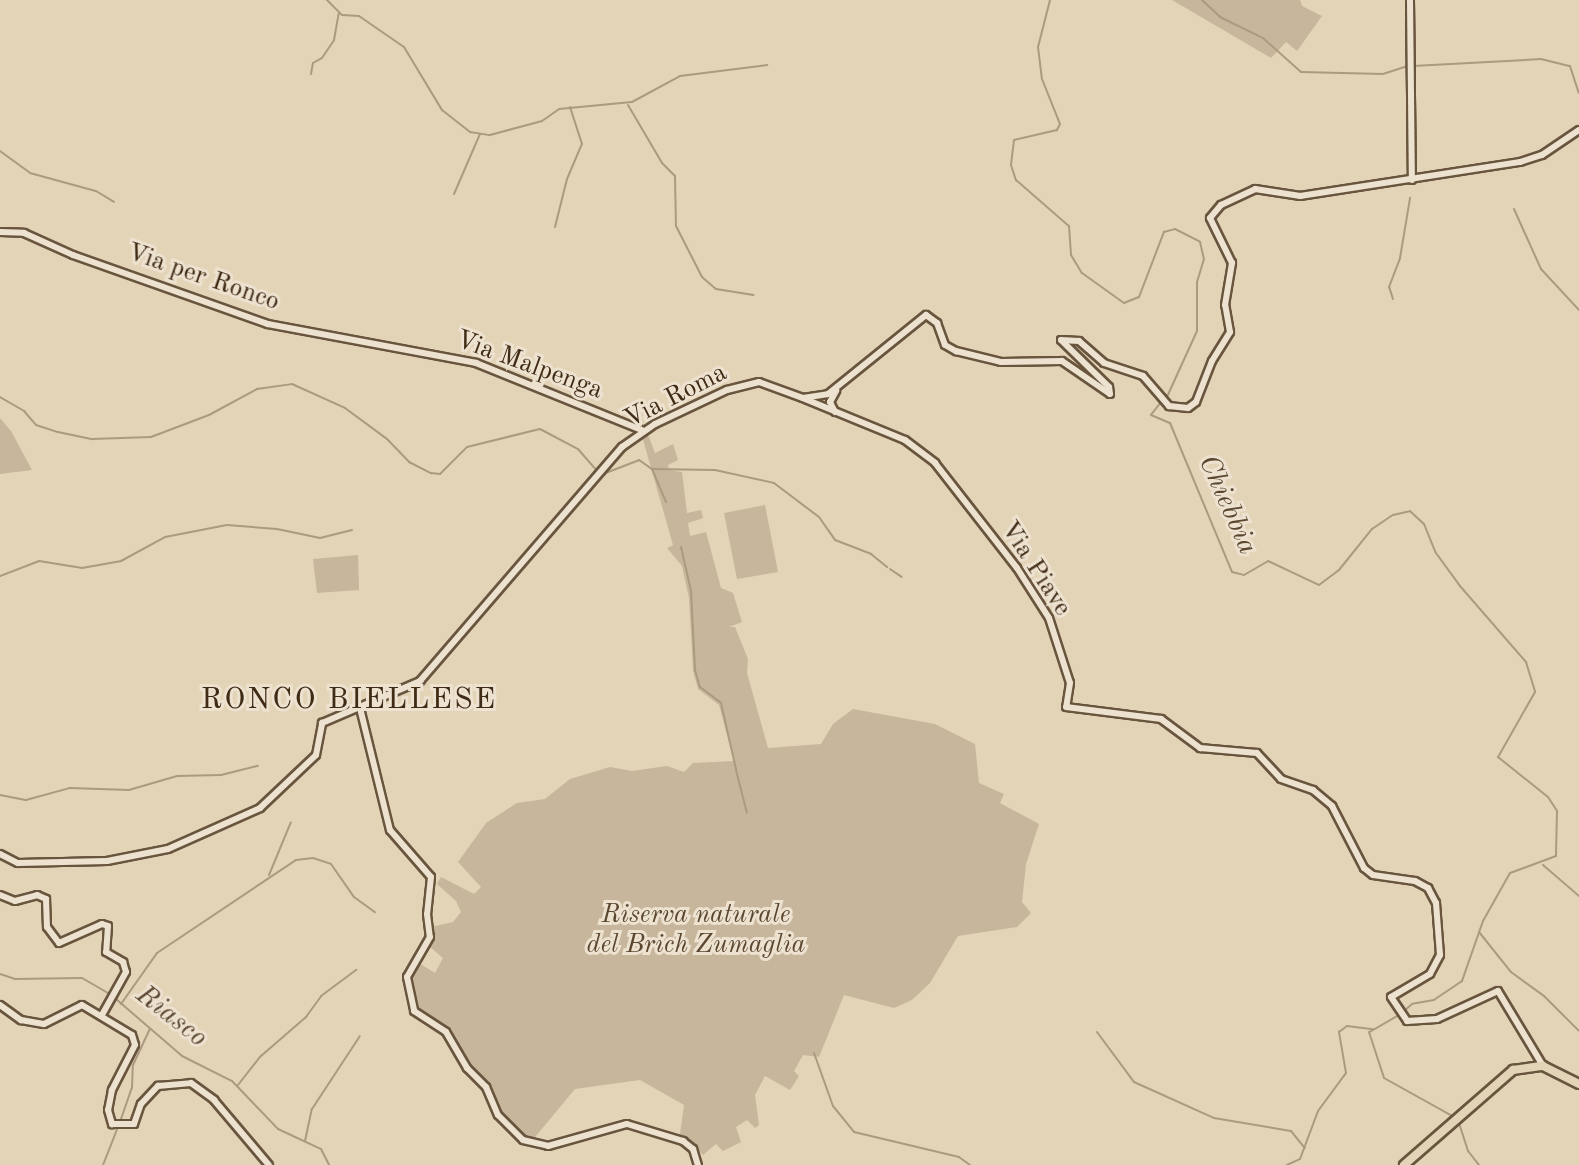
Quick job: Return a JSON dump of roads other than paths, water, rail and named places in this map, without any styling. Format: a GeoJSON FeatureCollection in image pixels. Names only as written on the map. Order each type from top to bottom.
{"type":"FeatureCollection","features":[{"type":"Feature","properties":{"kind":"main road"},"geometry":{"type":"LineString","coordinates":[[1404,1165],[1486,1088],[1513,1070],[1543,1066],[1579,1083]]}},
{"type":"Feature","properties":{"kind":"street"},"geometry":{"type":"LineString","coordinates":[[1410,0],[1412,180],[1530,159],[1579,130]]}},
{"type":"Feature","properties":{"kind":"street","name":"Via Roma"},"geometry":{"type":"LineString","coordinates":[[0,854],[18,863],[90,864],[168,849],[268,802],[316,755],[321,744],[320,727],[420,681],[598,472],[644,431],[747,383],[769,385],[803,398],[824,395],[842,385],[922,315],[934,319],[950,348],[1031,364],[1062,361],[1110,394],[1110,387],[1061,340],[1071,339],[1104,363],[1143,376],[1169,406],[1180,410],[1196,402],[1212,361],[1230,332],[1225,305],[1232,263],[1210,222],[1211,213],[1236,195],[1255,189],[1300,196],[1412,180]]}},
{"type":"Feature","properties":{"kind":"street","name":"Via per Ronco"},"geometry":{"type":"LineString","coordinates":[[0,232],[24,233],[72,255],[268,324],[398,348]]}},
{"type":"Feature","properties":{"kind":"street","name":"Via Malpenga"},"geometry":{"type":"LineString","coordinates":[[398,348],[476,363],[644,431]]}},
{"type":"Feature","properties":{"kind":"street"},"geometry":{"type":"LineString","coordinates":[[830,401],[842,385]]}},
{"type":"Feature","properties":{"kind":"street"},"geometry":{"type":"LineString","coordinates":[[824,395],[836,414]]}},
{"type":"Feature","properties":{"kind":"street"},"geometry":{"type":"LineString","coordinates":[[824,395],[825,408]]}},
{"type":"Feature","properties":{"kind":"street","name":"Via Piave"},"geometry":{"type":"LineString","coordinates":[[803,398],[836,414],[905,440],[927,455],[1016,566],[1055,634],[1070,683],[1066,707],[1161,719],[1200,748],[1257,754],[1281,779],[1313,790],[1332,806],[1364,868],[1378,878],[1424,884],[1436,903],[1437,962],[1430,974],[1393,995],[1397,1010],[1403,1017],[1411,1023],[1437,1019],[1498,991],[1535,1053]]}},
{"type":"Feature","properties":{"kind":"street"},"geometry":{"type":"LineString","coordinates":[[359,708],[390,830],[431,877],[427,913],[430,937],[409,969],[408,997],[419,1015],[446,1031],[467,1068],[486,1087],[507,1126],[531,1143],[548,1146],[573,1142],[612,1125],[627,1124],[683,1140],[693,1149],[698,1165]]}},
{"type":"Feature","properties":{"kind":"street"},"geometry":{"type":"LineString","coordinates":[[0,895],[15,901],[43,896],[47,905],[47,927],[60,943],[108,926],[106,952],[123,962],[126,972],[102,1015]]}},
{"type":"Feature","properties":{"kind":"street"},"geometry":{"type":"LineString","coordinates":[[0,1005],[33,1024],[55,1020],[82,1004],[102,1015],[108,1024],[128,1031],[136,1042],[112,1090],[108,1110],[112,1124],[134,1124],[141,1104],[158,1086],[191,1083],[214,1100],[269,1165]]}},
{"type":"Feature","properties":{"kind":"street"},"geometry":{"type":"LineString","coordinates":[[1529,1066],[1535,1053]]}},
{"type":"Feature","properties":{"kind":"street"},"geometry":{"type":"LineString","coordinates":[[1535,1053],[1543,1066]]}},
{"type":"Feature","properties":{"kind":"waterway"},"geometry":{"type":"LineString","coordinates":[[327,0],[342,15],[359,16],[404,47],[442,110],[470,132],[490,135],[542,121],[559,109],[632,102],[680,76],[767,65]]}},
{"type":"Feature","properties":{"kind":"waterway","name":"Chiebbia"},"geometry":{"type":"LineString","coordinates":[[1050,0],[1038,47],[1042,79],[1060,124],[1057,130],[1014,140],[1011,165],[1016,180],[1069,226],[1071,255],[1082,273],[1124,303],[1139,297],[1164,232],[1175,229],[1200,242],[1204,259],[1197,282],[1197,331],[1166,399]]}},
{"type":"Feature","properties":{"kind":"waterway"},"geometry":{"type":"LineString","coordinates":[[1202,0],[1220,17],[1263,38],[1301,72],[1383,74],[1407,66]]}},
{"type":"Feature","properties":{"kind":"waterway"},"geometry":{"type":"LineString","coordinates":[[311,74],[313,63],[322,58],[334,40],[339,13]]}},
{"type":"Feature","properties":{"kind":"waterway"},"geometry":{"type":"LineString","coordinates":[[1413,66],[1541,59],[1570,66],[1579,93]]}},
{"type":"Feature","properties":{"kind":"waterway"},"geometry":{"type":"LineString","coordinates":[[628,105],[662,163],[675,176],[676,226],[702,277],[716,289],[754,295]]}},
{"type":"Feature","properties":{"kind":"waterway"},"geometry":{"type":"LineString","coordinates":[[555,227],[567,179],[582,144],[570,107]]}},
{"type":"Feature","properties":{"kind":"waterway"},"geometry":{"type":"LineString","coordinates":[[454,194],[480,134]]}},
{"type":"Feature","properties":{"kind":"waterway"},"geometry":{"type":"LineString","coordinates":[[0,151],[30,173],[96,191],[114,202]]}},
{"type":"Feature","properties":{"kind":"waterway"},"geometry":{"type":"LineString","coordinates":[[1393,299],[1389,287],[1400,258],[1410,198]]}},
{"type":"Feature","properties":{"kind":"waterway"},"geometry":{"type":"LineString","coordinates":[[1514,209],[1541,269],[1579,310]]}},
{"type":"Feature","properties":{"kind":"waterway"},"geometry":{"type":"LineString","coordinates":[[0,397],[24,411],[36,425],[58,432],[92,439],[151,437],[209,415],[257,389],[292,384],[345,408],[387,439],[409,462],[431,473],[440,474],[467,447],[540,429],[578,449],[598,472]]}},
{"type":"Feature","properties":{"kind":"waterway","name":"Chiebbia"},"geometry":{"type":"LineString","coordinates":[[1161,402],[1151,415],[1170,423],[1232,572],[1244,575],[1268,561],[1319,585],[1339,570],[1372,529],[1393,515],[1410,511],[1424,524],[1436,553],[1460,586],[1526,662],[1535,692],[1498,757],[1548,797],[1557,811],[1556,856],[1510,873],[1483,921],[1462,981],[1434,1000],[1412,1004],[1404,1011]]}},
{"type":"Feature","properties":{"kind":"waterway"},"geometry":{"type":"LineString","coordinates":[[603,474],[639,460],[652,469],[715,470],[774,483],[819,517],[835,540],[871,554],[887,567]]}},
{"type":"Feature","properties":{"kind":"waterway"},"geometry":{"type":"LineString","coordinates":[[652,469],[666,502]]}},
{"type":"Feature","properties":{"kind":"waterway"},"geometry":{"type":"LineString","coordinates":[[0,576],[39,561],[82,568],[121,561],[165,537],[227,525],[277,529],[320,538],[352,530]]}},
{"type":"Feature","properties":{"kind":"waterway"},"geometry":{"type":"LineString","coordinates":[[681,547],[691,591],[695,670],[700,687],[721,703],[736,769]]}},
{"type":"Feature","properties":{"kind":"waterway"},"geometry":{"type":"LineString","coordinates":[[890,569],[902,577]]}},
{"type":"Feature","properties":{"kind":"waterway"},"geometry":{"type":"LineString","coordinates":[[0,795],[26,800],[70,788],[129,790],[177,776],[221,775],[258,766]]}},
{"type":"Feature","properties":{"kind":"waterway"},"geometry":{"type":"LineString","coordinates":[[736,770],[747,813]]}},
{"type":"Feature","properties":{"kind":"waterway"},"geometry":{"type":"LineString","coordinates":[[269,875],[291,822]]}},
{"type":"Feature","properties":{"kind":"waterway"},"geometry":{"type":"LineString","coordinates":[[121,1004],[157,953],[296,860],[313,858],[331,864],[354,897],[375,912]]}},
{"type":"Feature","properties":{"kind":"waterway"},"geometry":{"type":"LineString","coordinates":[[1543,865],[1579,896]]}},
{"type":"Feature","properties":{"kind":"waterway"},"geometry":{"type":"LineString","coordinates":[[1479,932],[1511,972],[1544,996],[1579,1031]]}},
{"type":"Feature","properties":{"kind":"waterway"},"geometry":{"type":"LineString","coordinates":[[238,1085],[261,1056],[306,1017],[321,996],[356,970]]}},
{"type":"Feature","properties":{"kind":"waterway","name":"Riasco"},"geometry":{"type":"LineString","coordinates":[[0,974],[15,979],[82,978],[111,995]]}},
{"type":"Feature","properties":{"kind":"waterway","name":"Riasco"},"geometry":{"type":"LineString","coordinates":[[116,999],[182,1056],[232,1081],[278,1129],[321,1149],[329,1165]]}},
{"type":"Feature","properties":{"kind":"waterway","name":"Chiebbia"},"geometry":{"type":"LineString","coordinates":[[1399,1015],[1369,1032],[1384,1078],[1454,1117]]}},
{"type":"Feature","properties":{"kind":"waterway"},"geometry":{"type":"LineString","coordinates":[[1287,1165],[1300,1159],[1318,1111],[1346,1073],[1339,1032],[1347,1026],[1373,1029]]}},
{"type":"Feature","properties":{"kind":"waterway"},"geometry":{"type":"LineString","coordinates":[[120,1122],[132,1088],[133,1065],[150,1029]]}},
{"type":"Feature","properties":{"kind":"waterway"},"geometry":{"type":"LineString","coordinates":[[1097,1032],[1134,1082],[1214,1118],[1291,1131],[1305,1148]]}},
{"type":"Feature","properties":{"kind":"waterway"},"geometry":{"type":"LineString","coordinates":[[305,1141],[312,1109],[360,1036]]}},
{"type":"Feature","properties":{"kind":"waterway"},"geometry":{"type":"LineString","coordinates":[[814,1053],[833,1106],[854,1132],[959,1157],[970,1165]]}},
{"type":"Feature","properties":{"kind":"waterway","name":"Chiebbia"},"geometry":{"type":"LineString","coordinates":[[1458,1120],[1468,1151],[1479,1165]]}},
{"type":"Feature","properties":{"kind":"waterway"},"geometry":{"type":"LineString","coordinates":[[103,1165],[118,1127]]}},
{"type":"Feature","properties":{"kind":"district","name":"RONCO BIELLESE"},"geometry":{"type":"Point","coordinates":[349,700]}},
{"type":"Feature","properties":{"kind":"park label","name":"Riserva naturale del Brich Zumaglia"},"geometry":{"type":"Point","coordinates":[696,931]}}]}
